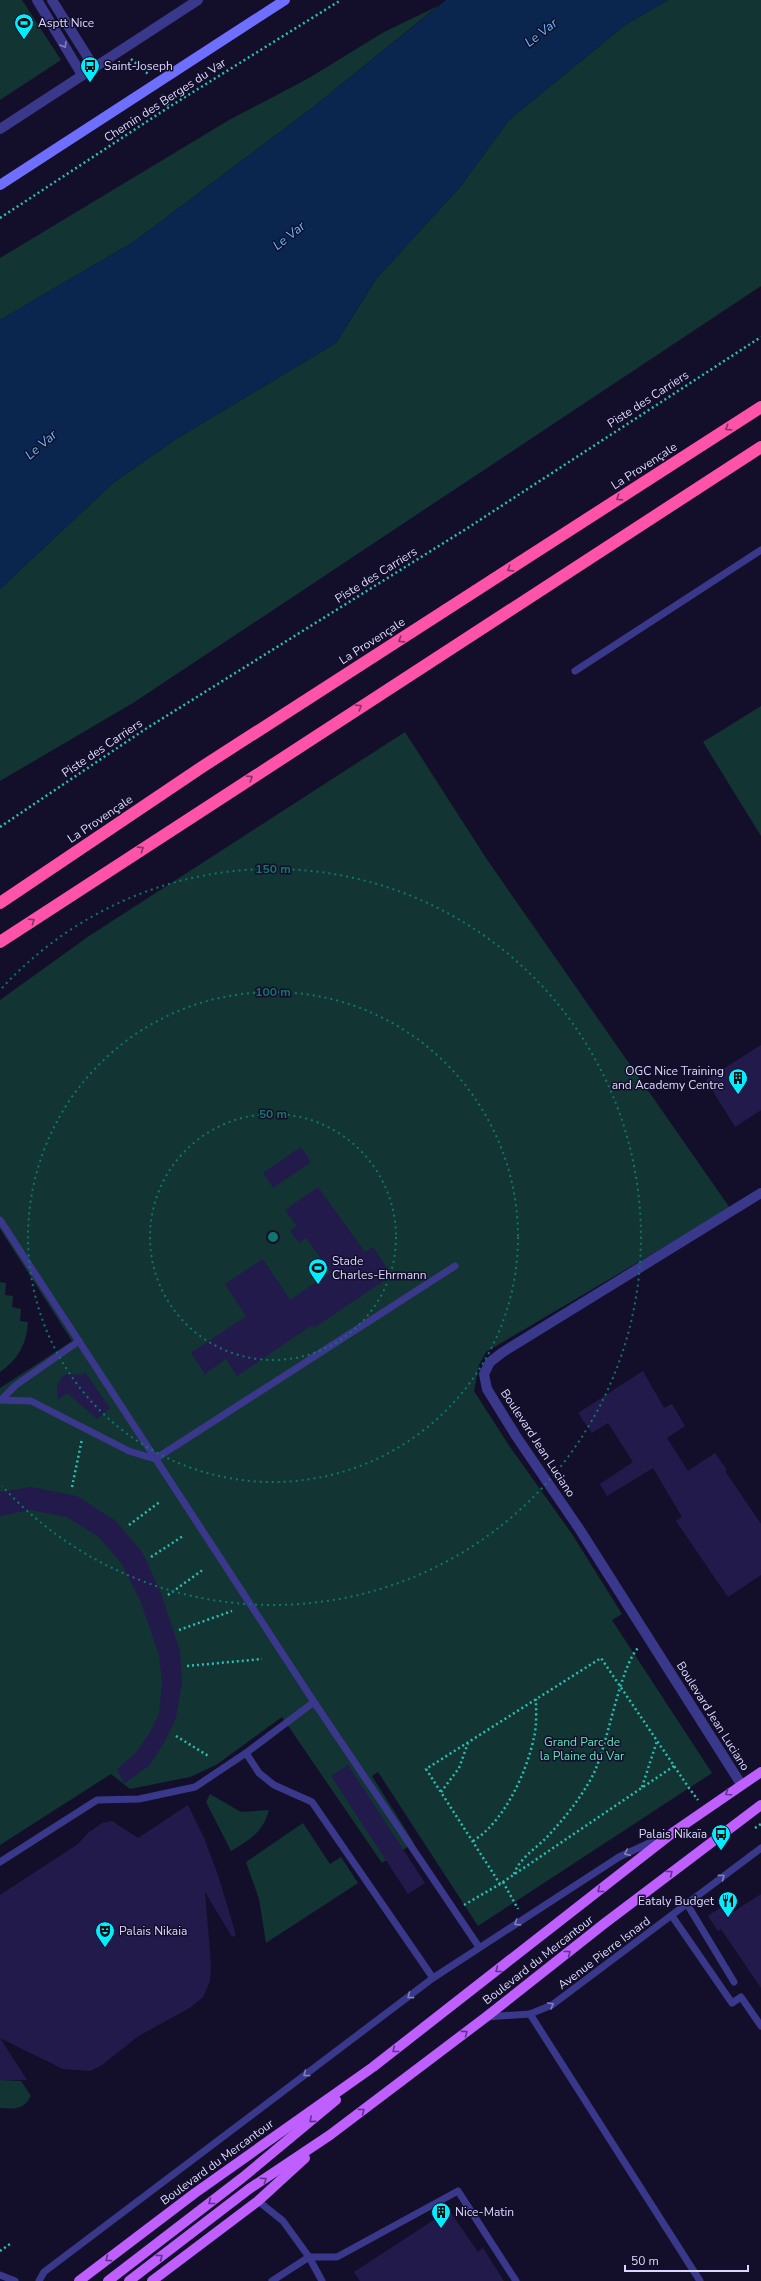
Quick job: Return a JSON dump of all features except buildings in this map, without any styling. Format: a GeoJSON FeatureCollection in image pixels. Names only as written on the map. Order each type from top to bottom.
{"type":"FeatureCollection","features":[{"type":"Feature","properties":{"kind":"highway","name":"La Provençale"},"geometry":{"type":"LineString","coordinates":[[0,903],[196,772],[761,407]]}},
{"type":"Feature","properties":{"kind":"highway"},"geometry":{"type":"LineString","coordinates":[[0,942],[761,447]]}},
{"type":"Feature","properties":{"kind":"main road"},"geometry":{"type":"LineString","coordinates":[[0,186],[285,0]]}},
{"type":"Feature","properties":{"kind":"main road","name":"Boulevard du Mercantour"},"geometry":{"type":"LineString","coordinates":[[108,2281],[254,2168],[373,2067],[675,1832],[741,1784],[761,1772]]}},
{"type":"Feature","properties":{"kind":"main road","name":"Boulevard du Mercantour"},"geometry":{"type":"LineString","coordinates":[[129,2281],[249,2190],[330,2135],[761,1805]]}},
{"type":"Feature","properties":{"kind":"main road","name":"Boulevard du Mercantour"},"geometry":{"type":"LineString","coordinates":[[79,2281],[195,2193],[373,2067]]}},
{"type":"Feature","properties":{"kind":"main road","name":"Boulevard du Mercantour"},"geometry":{"type":"LineString","coordinates":[[152,2281],[258,2201],[330,2135]]}},
{"type":"Feature","properties":{"kind":"street"},"geometry":{"type":"LineString","coordinates":[[37,0],[82,75]]}},
{"type":"Feature","properties":{"kind":"street"},"geometry":{"type":"LineString","coordinates":[[52,0],[94,67]]}},
{"type":"Feature","properties":{"kind":"street"},"geometry":{"type":"LineString","coordinates":[[0,129],[198,0]]}},
{"type":"Feature","properties":{"kind":"street","name":"Boulevard Jean Luciano"},"geometry":{"type":"LineString","coordinates":[[741,1784],[580,1530],[516,1436],[487,1389],[484,1374],[490,1362],[503,1352],[761,1193]]}},
{"type":"Feature","properties":{"kind":"lane"},"geometry":{"type":"LineString","coordinates":[[575,671],[761,550]]}},
{"type":"Feature","properties":{"kind":"lane"},"geometry":{"type":"LineString","coordinates":[[0,1220],[314,1702],[479,1947]]}},
{"type":"Feature","properties":{"kind":"lane"},"geometry":{"type":"LineString","coordinates":[[0,1400],[31,1401],[129,1451],[155,1459],[455,1266]]}},
{"type":"Feature","properties":{"kind":"lane"},"geometry":{"type":"LineString","coordinates":[[0,1400],[16,1385],[79,1341]]}},
{"type":"Feature","properties":{"kind":"lane"},"geometry":{"type":"LineString","coordinates":[[0,1862],[97,1800],[139,1799],[195,1787],[246,1753],[314,1702]]}},
{"type":"Feature","properties":{"kind":"lane"},"geometry":{"type":"LineString","coordinates":[[246,1753],[259,1773],[274,1785],[312,1802],[433,1978]]}},
{"type":"Feature","properties":{"kind":"lane"},"geometry":{"type":"LineString","coordinates":[[39,2281],[44,2272],[50,2267],[433,1978],[619,1857],[675,1832]]}},
{"type":"Feature","properties":{"kind":"lane","name":"Avenue Pierre Isnard"},"geometry":{"type":"LineString","coordinates":[[486,2017],[530,2014],[552,2005],[761,1848]]}},
{"type":"Feature","properties":{"kind":"lane"},"geometry":{"type":"LineString","coordinates":[[687,1904],[734,1982]]}},
{"type":"Feature","properties":{"kind":"lane"},"geometry":{"type":"LineString","coordinates":[[672,1916],[732,2003],[741,1997],[761,2026]]}},
{"type":"Feature","properties":{"kind":"lane"},"geometry":{"type":"LineString","coordinates":[[530,2014],[700,2281]]}},
{"type":"Feature","properties":{"kind":"lane"},"geometry":{"type":"LineString","coordinates":[[272,2281],[309,2258],[337,2257],[458,2191],[516,2281]]}},
{"type":"Feature","properties":{"kind":"lane"},"geometry":{"type":"LineString","coordinates":[[258,2201],[284,2221],[309,2258],[322,2281]]}},
{"type":"Feature","properties":{"kind":"lane"},"geometry":{"type":"LineString","coordinates":[[0,2275],[15,2281]]}},
{"type":"Feature","properties":{"kind":"path","name":"Chemin des Berges du Var"},"geometry":{"type":"LineString","coordinates":[[0,218],[169,106],[341,0]]}},
{"type":"Feature","properties":{"kind":"path","name":"Piste des Carriers"},"geometry":{"type":"LineString","coordinates":[[0,827],[144,730],[466,529],[761,337]]}},
{"type":"Feature","properties":{"kind":"path"},"geometry":{"type":"LineString","coordinates":[[72,1487],[85,1429]]}},
{"type":"Feature","properties":{"kind":"path"},"geometry":{"type":"LineString","coordinates":[[129,1525],[161,1501]]}},
{"type":"Feature","properties":{"kind":"path"},"geometry":{"type":"LineString","coordinates":[[151,1556],[183,1536]]}},
{"type":"Feature","properties":{"kind":"path"},"geometry":{"type":"LineString","coordinates":[[168,1595],[204,1569]]}},
{"type":"Feature","properties":{"kind":"path"},"geometry":{"type":"LineString","coordinates":[[180,1630],[232,1612]]}},
{"type":"Feature","properties":{"kind":"path"},"geometry":{"type":"LineString","coordinates":[[514,1874],[522,1861],[546,1838],[578,1800],[593,1775],[604,1749],[621,1687],[633,1652],[649,1640]]}},
{"type":"Feature","properties":{"kind":"path"},"geometry":{"type":"LineString","coordinates":[[500,1884],[426,1769],[601,1658],[704,1811]]}},
{"type":"Feature","properties":{"kind":"path"},"geometry":{"type":"LineString","coordinates":[[187,1666],[262,1659]]}},
{"type":"Feature","properties":{"kind":"path"},"geometry":{"type":"LineString","coordinates":[[473,1842],[497,1820],[518,1784],[535,1736],[536,1699]]}},
{"type":"Feature","properties":{"kind":"path"},"geometry":{"type":"LineString","coordinates":[[176,1736],[210,1756]]}},
{"type":"Feature","properties":{"kind":"path"},"geometry":{"type":"LineString","coordinates":[[642,1788],[657,1740]]}},
{"type":"Feature","properties":{"kind":"path"},"geometry":{"type":"LineString","coordinates":[[441,1792],[459,1768],[468,1742]]}},
{"type":"Feature","properties":{"kind":"path"},"geometry":{"type":"LineString","coordinates":[[455,1912],[503,1882],[674,1766]]}},
{"type":"Feature","properties":{"kind":"path"},"geometry":{"type":"LineString","coordinates":[[503,1882],[523,1919]]}},
{"type":"Feature","properties":{"kind":"path"},"geometry":{"type":"LineString","coordinates":[[0,2251],[10,2244]]}},
{"type":"Feature","properties":{"kind":"green space","name":"Asptt Nice"},"geometry":{"type":"Polygon","coordinates":[[[0,0],[22,0],[61,60],[0,100],[0,0]]]}},
{"type":"Feature","properties":{"kind":"green space"},"geometry":{"type":"Polygon","coordinates":[[[668,0],[761,0],[761,286],[133,703],[0,781],[0,589],[113,483],[176,439],[336,343],[376,279],[460,187],[509,120],[625,25],[668,0]]]}},
{"type":"Feature","properties":{"kind":"green space"},"geometry":{"type":"Polygon","coordinates":[[[438,6],[312,108],[135,241],[0,320],[0,258],[229,120],[309,78],[384,32],[438,6]]]}},
{"type":"Feature","properties":{"kind":"green space"},"geometry":{"type":"Polygon","coordinates":[[[761,706],[761,836],[703,742],[761,706]]]}},
{"type":"Feature","properties":{"kind":"green space","name":"Stade Charles-Ehrmann"},"geometry":{"type":"Polygon","coordinates":[[[405,732],[488,861],[730,1208],[486,1352],[479,1365],[474,1391],[510,1447],[572,1534],[622,1614],[612,1620],[712,1773],[478,1926],[378,1772],[372,1776],[414,1843],[382,1863],[282,1717],[216,1765],[190,1777],[130,1789],[111,1774],[0,1845],[0,1388],[72,1341],[0,1229],[0,1000],[89,936],[405,732]]]}},
{"type":"Feature","properties":{"kind":"green space"},"geometry":{"type":"Polygon","coordinates":[[[0,1282],[6,1283],[5,1295],[13,1296],[12,1307],[21,1309],[20,1321],[28,1322],[26,1337],[17,1356],[0,1372],[0,1282]]]}},
{"type":"Feature","properties":{"kind":"green space"},"geometry":{"type":"Polygon","coordinates":[[[210,1794],[241,1812],[269,1810],[263,1824],[255,1835],[231,1851],[206,1802],[210,1794]]]}},
{"type":"Feature","properties":{"kind":"green space"},"geometry":{"type":"Polygon","coordinates":[[[303,1823],[330,1864],[341,1857],[358,1883],[266,1943],[259,1899],[246,1862],[303,1823]]]}},
{"type":"Feature","properties":{"kind":"green space"},"geometry":{"type":"Polygon","coordinates":[[[0,2080],[21,2081],[31,2096],[28,2101],[18,2108],[0,2108],[0,2080]]]}},
{"type":"Feature","properties":{"kind":"water","name":"Le Var"},"geometry":{"type":"Polygon","coordinates":[[[446,0],[668,0],[625,25],[509,120],[460,187],[376,279],[336,343],[176,439],[113,483],[0,589],[0,320],[135,241],[312,108],[446,0]]]}},
{"type":"Feature","properties":{"kind":"place","name":"Asptt Nice"},"geometry":{"type":"Point","coordinates":[24,40]}},
{"type":"Feature","properties":{"kind":"place","name":"Saint-Joseph"},"geometry":{"type":"Point","coordinates":[90,83]}},
{"type":"Feature","properties":{"kind":"place","name":"OGC Nice Training and Academy Centre"},"geometry":{"type":"Point","coordinates":[738,1095]}},
{"type":"Feature","properties":{"kind":"place","name":"Stade Charles-Ehrmann"},"geometry":{"type":"Point","coordinates":[318,1285]}},
{"type":"Feature","properties":{"kind":"place","name":"Palais Nikaïa"},"geometry":{"type":"Point","coordinates":[721,1851]}},
{"type":"Feature","properties":{"kind":"place","name":"Eataly Budget"},"geometry":{"type":"Point","coordinates":[728,1918]}},
{"type":"Feature","properties":{"kind":"place","name":"Palais Nikaia"},"geometry":{"type":"Point","coordinates":[105,1948]}},
{"type":"Feature","properties":{"kind":"place","name":"Nice-Matin"},"geometry":{"type":"Point","coordinates":[441,2229]}},
{"type":"Feature","properties":{"kind":"park label","name":"Grand Parc de la Plaine du Var"},"geometry":{"type":"Point","coordinates":[582,1749]}}]}
